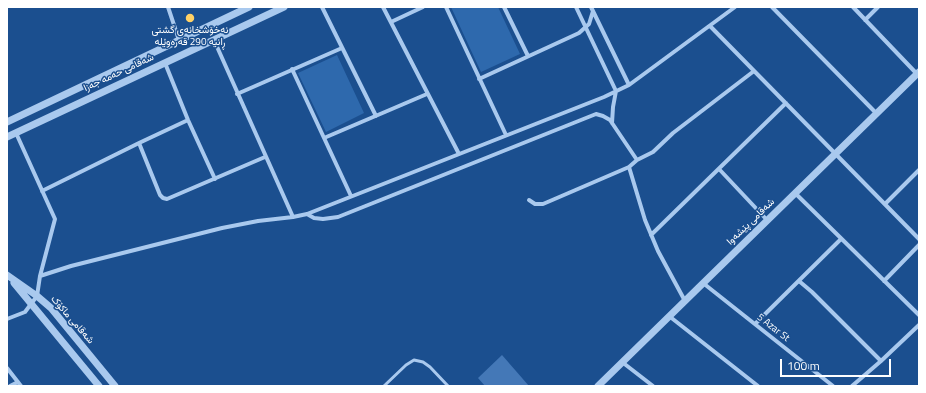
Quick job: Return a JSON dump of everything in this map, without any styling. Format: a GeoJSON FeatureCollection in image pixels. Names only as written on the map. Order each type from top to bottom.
{"type":"FeatureCollection","features":[{"type":"Feature","properties":{"kind":"street"},"geometry":{"type":"LineString","coordinates":[[168,7],[179,40]]}},
{"type":"Feature","properties":{"kind":"street","name":"شەقامی حەمە جەزا"},"geometry":{"type":"LineString","coordinates":[[7,137],[284,7]]}},
{"type":"Feature","properties":{"kind":"street"},"geometry":{"type":"LineString","coordinates":[[322,7],[376,116]]}},
{"type":"Feature","properties":{"kind":"street"},"geometry":{"type":"LineString","coordinates":[[384,7],[390,22],[458,154]]}},
{"type":"Feature","properties":{"kind":"street"},"geometry":{"type":"LineString","coordinates":[[390,22],[423,7]]}},
{"type":"Feature","properties":{"kind":"street"},"geometry":{"type":"LineString","coordinates":[[446,7],[506,135]]}},
{"type":"Feature","properties":{"kind":"street"},"geometry":{"type":"LineString","coordinates":[[504,7],[528,56]]}},
{"type":"Feature","properties":{"kind":"street"},"geometry":{"type":"LineString","coordinates":[[576,7],[616,91],[612,123]]}},
{"type":"Feature","properties":{"kind":"street"},"geometry":{"type":"LineString","coordinates":[[40,276],[71,266],[228,227],[307,214],[629,85],[735,7]]}},
{"type":"Feature","properties":{"kind":"street"},"geometry":{"type":"LineString","coordinates":[[772,7],[876,114]]}},
{"type":"Feature","properties":{"kind":"street"},"geometry":{"type":"LineString","coordinates":[[853,7],[918,74]]}},
{"type":"Feature","properties":{"kind":"street"},"geometry":{"type":"LineString","coordinates":[[866,20],[878,7]]}},
{"type":"Feature","properties":{"kind":"street"},"geometry":{"type":"LineString","coordinates":[[248,8],[253,22]]}},
{"type":"Feature","properties":{"kind":"street","name":"شەقامی حەمە جەزا"},"geometry":{"type":"LineString","coordinates":[[7,122],[248,8]]}},
{"type":"Feature","properties":{"kind":"street"},"geometry":{"type":"LineString","coordinates":[[479,79],[579,33],[586,28],[591,20],[592,9]]}},
{"type":"Feature","properties":{"kind":"street"},"geometry":{"type":"LineString","coordinates":[[592,9],[629,85]]}},
{"type":"Feature","properties":{"kind":"street"},"geometry":{"type":"LineString","coordinates":[[220,21],[226,34]]}},
{"type":"Feature","properties":{"kind":"street"},"geometry":{"type":"LineString","coordinates":[[710,26],[919,239]]}},
{"type":"Feature","properties":{"kind":"street"},"geometry":{"type":"LineString","coordinates":[[214,40],[293,217]]}},
{"type":"Feature","properties":{"kind":"street"},"geometry":{"type":"LineString","coordinates":[[237,94],[342,48]]}},
{"type":"Feature","properties":{"kind":"street"},"geometry":{"type":"LineString","coordinates":[[165,63],[188,120],[215,179]]}},
{"type":"Feature","properties":{"kind":"street"},"geometry":{"type":"LineString","coordinates":[[292,69],[351,196]]}},
{"type":"Feature","properties":{"kind":"street"},"geometry":{"type":"LineString","coordinates":[[529,200],[536,204],[543,204],[629,167],[637,160],[653,152],[673,133],[754,71]]}},
{"type":"Feature","properties":{"kind":"street","name":"شەقامی پێشەوا"},"geometry":{"type":"LineString","coordinates":[[598,386],[918,74]]}},
{"type":"Feature","properties":{"kind":"street"},"geometry":{"type":"LineString","coordinates":[[324,138],[427,94]]}},
{"type":"Feature","properties":{"kind":"street"},"geometry":{"type":"LineString","coordinates":[[652,234],[786,103]]}},
{"type":"Feature","properties":{"kind":"street"},"geometry":{"type":"LineString","coordinates":[[307,214],[314,218],[323,220],[338,217],[592,115],[603,116],[612,123],[637,160]]}},
{"type":"Feature","properties":{"kind":"street"},"geometry":{"type":"LineString","coordinates":[[42,191],[188,120]]}},
{"type":"Feature","properties":{"kind":"street"},"geometry":{"type":"LineString","coordinates":[[7,319],[25,312],[37,296],[40,276],[55,219],[16,133]]}},
{"type":"Feature","properties":{"kind":"street"},"geometry":{"type":"LineString","coordinates":[[139,143],[163,198],[169,199],[265,157]]}},
{"type":"Feature","properties":{"kind":"street"},"geometry":{"type":"LineString","coordinates":[[629,167],[645,220],[658,251],[685,301]]}},
{"type":"Feature","properties":{"kind":"street"},"geometry":{"type":"LineString","coordinates":[[719,169],[767,220]]}},
{"type":"Feature","properties":{"kind":"street"},"geometry":{"type":"LineString","coordinates":[[885,204],[919,170]]}},
{"type":"Feature","properties":{"kind":"street"},"geometry":{"type":"LineString","coordinates":[[795,193],[841,240],[919,315]]}},
{"type":"Feature","properties":{"kind":"street"},"geometry":{"type":"LineString","coordinates":[[755,324],[841,240]]}},
{"type":"Feature","properties":{"kind":"street"},"geometry":{"type":"LineString","coordinates":[[884,280],[919,245]]}},
{"type":"Feature","properties":{"kind":"street"},"geometry":{"type":"LineString","coordinates":[[915,250],[919,254]]}},
{"type":"Feature","properties":{"kind":"street","name":"شەقامی ماکۆک"},"geometry":{"type":"LineString","coordinates":[[7,275],[37,296],[57,314],[115,386]]}},
{"type":"Feature","properties":{"kind":"street","name":"شەقامی ماکۆک"},"geometry":{"type":"LineString","coordinates":[[7,275],[99,386]]}},
{"type":"Feature","properties":{"kind":"street"},"geometry":{"type":"LineString","coordinates":[[799,281],[812,292],[881,361]]}},
{"type":"Feature","properties":{"kind":"street","name":"5 Azar St"},"geometry":{"type":"LineString","coordinates":[[703,283],[833,386]]}},
{"type":"Feature","properties":{"kind":"street"},"geometry":{"type":"LineString","coordinates":[[669,316],[758,386]]}},
{"type":"Feature","properties":{"kind":"street"},"geometry":{"type":"LineString","coordinates":[[852,386],[919,325]]}},
{"type":"Feature","properties":{"kind":"street"},"geometry":{"type":"LineString","coordinates":[[622,362],[653,386]]}},
{"type":"Feature","properties":{"kind":"street"},"geometry":{"type":"LineString","coordinates":[[7,368],[19,384],[10,386]]}},
{"type":"Feature","properties":{"kind":"lane"},"geometry":{"type":"LineString","coordinates":[[384,386],[406,365],[414,360],[423,362],[430,367],[448,386]]}},
{"type":"Feature","properties":{"kind":"shaded area"},"geometry":{"type":"Polygon","coordinates":[[[451,7],[498,7],[520,54],[481,72],[451,7]]]}},
{"type":"Feature","properties":{"kind":"shaded area"},"geometry":{"type":"Polygon","coordinates":[[[337,55],[364,113],[326,132],[298,73],[337,55]]]}},
{"type":"Feature","properties":{"kind":"building"},"geometry":{"type":"Polygon","coordinates":[[[502,355],[529,386],[485,386],[478,378],[502,355]]]}},
{"type":"Feature","properties":{"kind":"place","name":"نەخۆشخانەی گشتی ڕانیە 290 قەرەوێلە"},"geometry":{"type":"Point","coordinates":[190,18]}}]}
